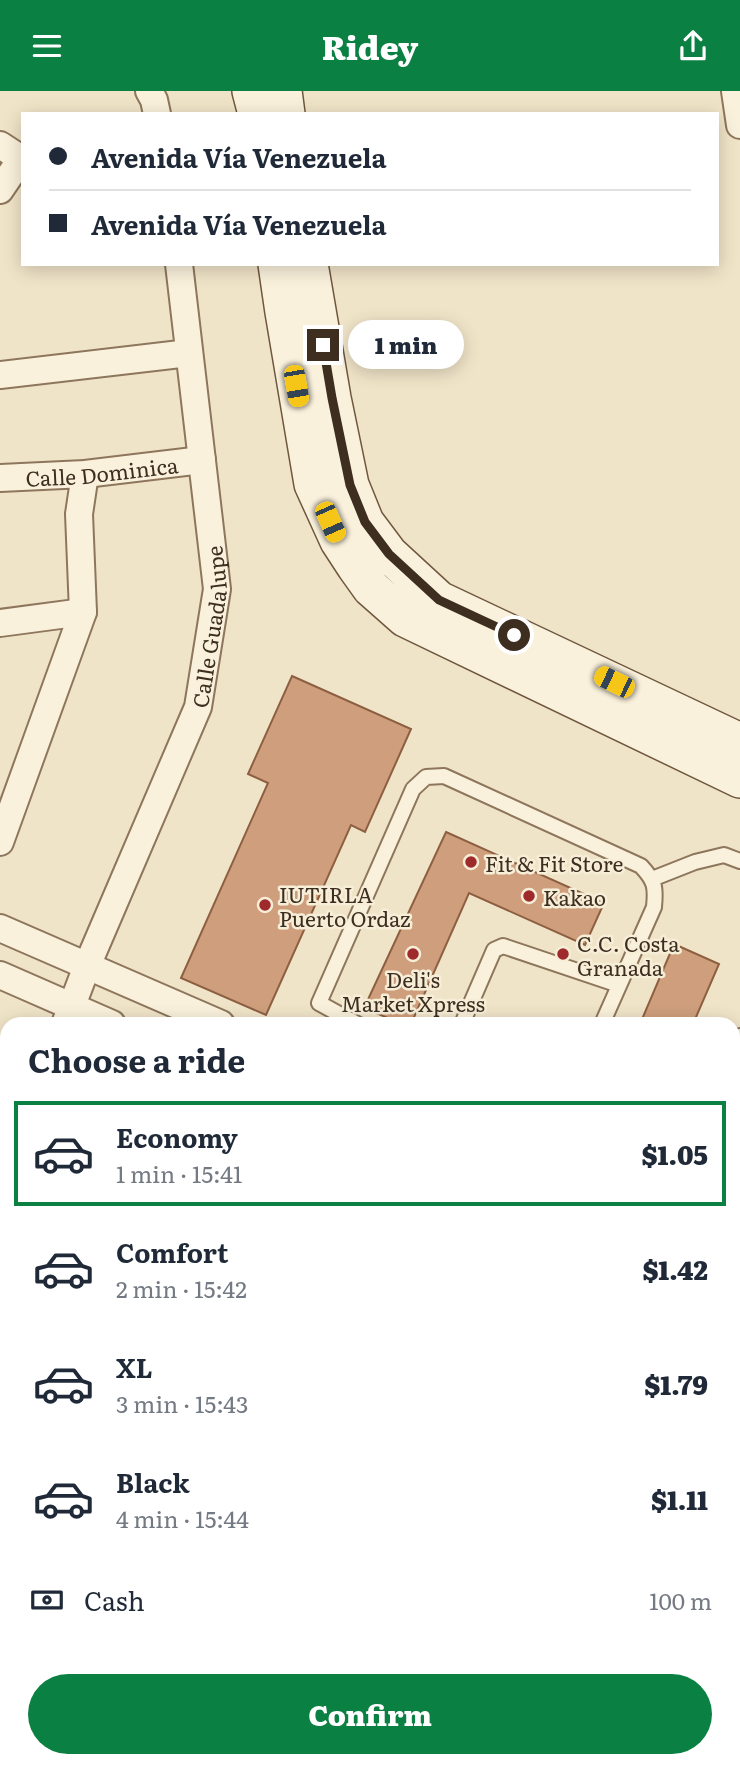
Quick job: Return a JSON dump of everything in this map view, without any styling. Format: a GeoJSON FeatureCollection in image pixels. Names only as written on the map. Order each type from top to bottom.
{"type":"FeatureCollection","features":[{"type":"Feature","properties":{"kind":"street"},"geometry":{"type":"LineString","coordinates":[[149,91],[157,112]]}},
{"type":"Feature","properties":{"kind":"street"},"geometry":{"type":"LineString","coordinates":[[251,91],[256,112]]}},
{"type":"Feature","properties":{"kind":"street"},"geometry":{"type":"LineString","coordinates":[[282,91],[286,112]]}},
{"type":"Feature","properties":{"kind":"street"},"geometry":{"type":"LineString","coordinates":[[735,91],[740,125]]}},
{"type":"Feature","properties":{"kind":"street"},"geometry":{"type":"LineString","coordinates":[[0,190],[15,155]]}},
{"type":"Feature","properties":{"kind":"street","name":"Calle Guadalupe"},"geometry":{"type":"LineString","coordinates":[[69,1015],[87,966],[198,707],[217,589],[179,266]]}},
{"type":"Feature","properties":{"kind":"street"},"geometry":{"type":"LineString","coordinates":[[277,266],[313,484],[339,541],[439,600],[740,742]]}},
{"type":"Feature","properties":{"kind":"street"},"geometry":{"type":"LineString","coordinates":[[309,266],[350,485],[365,522],[373,560],[371,588],[405,618],[740,779]]}},
{"type":"Feature","properties":{"kind":"street"},"geometry":{"type":"LineString","coordinates":[[0,375],[190,353]]}},
{"type":"Feature","properties":{"kind":"street","name":"Calle Dominica"},"geometry":{"type":"LineString","coordinates":[[0,478],[85,474],[202,460]]}},
{"type":"Feature","properties":{"kind":"street"},"geometry":{"type":"LineString","coordinates":[[0,842],[83,612],[79,514],[85,474]]}},
{"type":"Feature","properties":{"kind":"street"},"geometry":{"type":"LineString","coordinates":[[0,623],[83,612]]}},
{"type":"Feature","properties":{"kind":"street"},"geometry":{"type":"LineString","coordinates":[[0,928],[205,1017]]}},
{"type":"Feature","properties":{"kind":"street"},"geometry":{"type":"LineString","coordinates":[[0,975],[69,1015]]}},
{"type":"Feature","properties":{"kind":"lane"},"geometry":{"type":"LineString","coordinates":[[344,1017],[319,1003],[413,789],[426,777],[444,776],[641,866],[652,879],[654,908],[605,1017]]}},
{"type":"Feature","properties":{"kind":"lane"},"geometry":{"type":"LineString","coordinates":[[652,879],[695,862],[724,855],[740,861]]}},
{"type":"Feature","properties":{"kind":"lane"},"geometry":{"type":"LineString","coordinates":[[466,1017],[494,950],[503,946],[619,985]]}},
{"type":"Feature","properties":{"kind":"building","name":"IUTIRLA Puerto Ordaz"},"geometry":{"type":"Polygon","coordinates":[[[292,676],[411,729],[365,832],[351,825],[266,1015],[181,978],[268,783],[248,774],[292,676]]]}},
{"type":"Feature","properties":{"kind":"building"},"geometry":{"type":"Polygon","coordinates":[[[446,832],[604,903],[585,945],[469,893],[414,1017],[385,1017],[364,1008],[446,832]]]}},
{"type":"Feature","properties":{"kind":"building"},"geometry":{"type":"Polygon","coordinates":[[[674,944],[719,964],[696,1017],[643,1017],[674,944]]]}},
{"type":"Feature","properties":{"kind":"place","name":"Fit & Fit Store"},"geometry":{"type":"Point","coordinates":[471,862]}},
{"type":"Feature","properties":{"kind":"place","name":"Kakao"},"geometry":{"type":"Point","coordinates":[529,896]}},
{"type":"Feature","properties":{"kind":"place","name":"IUTIRLA Puerto Ordaz"},"geometry":{"type":"Point","coordinates":[265,905]}},
{"type":"Feature","properties":{"kind":"place","name":"Deli's Market Xpress"},"geometry":{"type":"Point","coordinates":[413,954]}},
{"type":"Feature","properties":{"kind":"place","name":"C.C. Costa Granada"},"geometry":{"type":"Point","coordinates":[563,954]}},
{"type":"Feature","properties":{"kind":"route"},"geometry":{"type":"LineString","coordinates":[[323,345],[350,485],[365,522],[389,554],[439,600],[514,635]]}}]}
